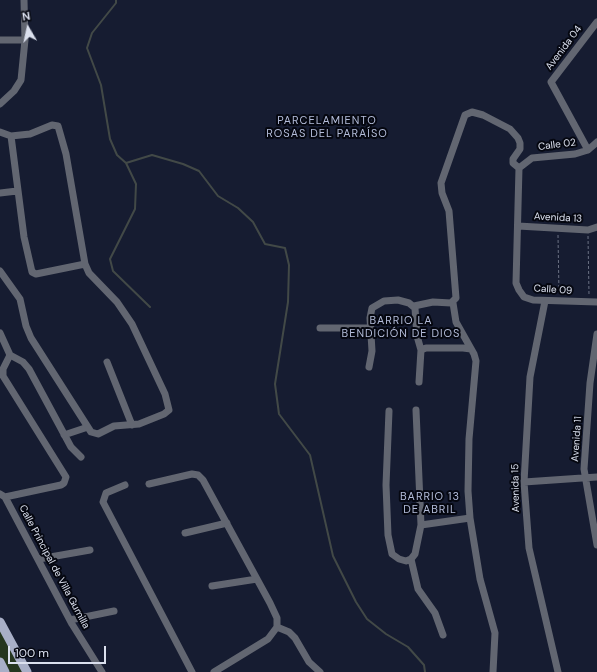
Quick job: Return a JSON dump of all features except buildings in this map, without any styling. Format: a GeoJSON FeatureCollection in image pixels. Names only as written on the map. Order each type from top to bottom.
{"type":"FeatureCollection","features":[{"type":"Feature","properties":{"kind":"main road"},"geometry":{"type":"LineString","coordinates":[[0,622],[27,672]]}},
{"type":"Feature","properties":{"kind":"main road"},"geometry":{"type":"LineString","coordinates":[[0,662],[5,672]]}},
{"type":"Feature","properties":{"kind":"street"},"geometry":{"type":"LineString","coordinates":[[0,104],[19,86],[22,73],[24,0]]}},
{"type":"Feature","properties":{"kind":"street","name":"Avenida 04"},"geometry":{"type":"LineString","coordinates":[[588,150],[551,82],[597,22]]}},
{"type":"Feature","properties":{"kind":"street"},"geometry":{"type":"LineString","coordinates":[[0,40],[24,40]]}},
{"type":"Feature","properties":{"kind":"street"},"geometry":{"type":"LineString","coordinates":[[493,672],[495,633],[480,579],[470,518],[468,491],[469,439],[476,361],[456,322],[453,303],[456,296],[449,211],[442,193],[442,183],[462,119],[465,115],[472,112],[483,115],[510,130],[520,143],[520,149],[513,159],[514,163],[519,168],[518,226]]}},
{"type":"Feature","properties":{"kind":"street"},"geometry":{"type":"LineString","coordinates":[[0,132],[12,136],[30,134],[52,125],[56,125],[59,128],[66,154],[85,264],[89,273],[116,302],[132,324],[169,406],[169,410],[164,414],[132,425],[114,426],[96,434],[91,432],[31,338],[26,326],[20,299],[0,271]]}},
{"type":"Feature","properties":{"kind":"street"},"geometry":{"type":"LineString","coordinates":[[12,136],[17,191],[24,237],[32,272],[36,274],[85,264]]}},
{"type":"Feature","properties":{"kind":"street","name":"Calle 02"},"geometry":{"type":"LineString","coordinates":[[519,168],[532,158],[574,154],[588,150],[597,142]]}},
{"type":"Feature","properties":{"kind":"street"},"geometry":{"type":"LineString","coordinates":[[0,193],[17,191]]}},
{"type":"Feature","properties":{"kind":"street","name":"Avenida 13"},"geometry":{"type":"LineString","coordinates":[[518,226],[588,230],[597,227]]}},
{"type":"Feature","properties":{"kind":"street","name":"Calle 09"},"geometry":{"type":"LineString","coordinates":[[518,226],[516,283],[524,296],[544,301],[597,302]]}},
{"type":"Feature","properties":{"kind":"street"},"geometry":{"type":"LineString","coordinates":[[369,367],[372,351],[371,311],[378,303],[398,300],[410,302],[414,306],[417,336],[421,350],[419,382]]}},
{"type":"Feature","properties":{"kind":"street","name":"Avenida 15"},"geometry":{"type":"LineString","coordinates":[[544,301],[530,377],[524,482],[529,548],[558,672]]}},
{"type":"Feature","properties":{"kind":"street"},"geometry":{"type":"LineString","coordinates":[[414,306],[433,302],[453,303]]}},
{"type":"Feature","properties":{"kind":"street"},"geometry":{"type":"LineString","coordinates":[[320,328],[371,328]]}},
{"type":"Feature","properties":{"kind":"street"},"geometry":{"type":"LineString","coordinates":[[0,333],[10,355],[23,362],[29,369],[71,447],[81,457]]}},
{"type":"Feature","properties":{"kind":"street","name":"Avenida 11"},"geometry":{"type":"LineString","coordinates":[[597,334],[590,383],[584,468],[597,545]]}},
{"type":"Feature","properties":{"kind":"street"},"geometry":{"type":"LineString","coordinates":[[421,350],[426,348],[471,349]]}},
{"type":"Feature","properties":{"kind":"street"},"geometry":{"type":"LineString","coordinates":[[2,496],[61,485],[66,479],[63,471],[1,373],[10,355]]}},
{"type":"Feature","properties":{"kind":"street"},"geometry":{"type":"LineString","coordinates":[[107,362],[132,425]]}},
{"type":"Feature","properties":{"kind":"street"},"geometry":{"type":"LineString","coordinates":[[389,411],[386,508],[390,549],[396,558],[404,561],[411,559],[415,554],[421,525],[416,410]]}},
{"type":"Feature","properties":{"kind":"street"},"geometry":{"type":"LineString","coordinates":[[64,435],[88,427]]}},
{"type":"Feature","properties":{"kind":"street"},"geometry":{"type":"LineString","coordinates":[[150,484],[192,474],[203,480],[275,613],[278,627]]}},
{"type":"Feature","properties":{"kind":"street"},"geometry":{"type":"LineString","coordinates":[[524,482],[597,477]]}},
{"type":"Feature","properties":{"kind":"street"},"geometry":{"type":"LineString","coordinates":[[125,485],[106,493],[103,502],[192,672]]}},
{"type":"Feature","properties":{"kind":"street","name":"Calle Principal de Villa Gumilla"},"geometry":{"type":"LineString","coordinates":[[2,496],[39,559],[70,620],[102,672]]}},
{"type":"Feature","properties":{"kind":"street"},"geometry":{"type":"LineString","coordinates":[[421,525],[470,518]]}},
{"type":"Feature","properties":{"kind":"street"},"geometry":{"type":"LineString","coordinates":[[185,533],[227,523]]}},
{"type":"Feature","properties":{"kind":"street"},"geometry":{"type":"LineString","coordinates":[[39,559],[90,550]]}},
{"type":"Feature","properties":{"kind":"street"},"geometry":{"type":"LineString","coordinates":[[411,559],[418,589],[435,613],[443,634]]}},
{"type":"Feature","properties":{"kind":"street"},"geometry":{"type":"LineString","coordinates":[[212,586],[257,579]]}},
{"type":"Feature","properties":{"kind":"street"},"geometry":{"type":"LineString","coordinates":[[70,620],[114,611]]}},
{"type":"Feature","properties":{"kind":"street"},"geometry":{"type":"LineString","coordinates":[[214,672],[268,639],[278,627]]}},
{"type":"Feature","properties":{"kind":"street"},"geometry":{"type":"LineString","coordinates":[[278,627],[289,632],[295,638],[309,662],[320,672]]}},
{"type":"Feature","properties":{"kind":"path"},"geometry":{"type":"LineString","coordinates":[[558,228],[559,301]]}},
{"type":"Feature","properties":{"kind":"path"},"geometry":{"type":"LineString","coordinates":[[588,230],[589,301]]}},
{"type":"Feature","properties":{"kind":"green space"},"geometry":{"type":"Polygon","coordinates":[[[0,624],[26,672],[6,672],[0,661],[0,624]]]}},
{"type":"Feature","properties":{"kind":"waterway"},"geometry":{"type":"LineString","coordinates":[[116,0],[116,3],[92,33],[87,48],[101,85],[110,139],[117,155],[126,163],[136,184],[135,209],[110,259],[113,271],[150,307]]}},
{"type":"Feature","properties":{"kind":"waterway"},"geometry":{"type":"LineString","coordinates":[[126,163],[152,155],[183,164],[199,171],[218,196],[238,208],[253,222],[265,244],[285,248],[289,265],[288,302],[275,384],[279,414],[310,455],[333,556],[356,602],[367,619],[386,634],[408,647],[424,665],[425,672]]}},
{"type":"Feature","properties":{"kind":"district","name":"PARCELAMIENTO ROSAS DEL PARAÍSO"},"geometry":{"type":"Point","coordinates":[327,127]}},
{"type":"Feature","properties":{"kind":"district","name":"BARRIO LA BENDICIÓN DE DIOS"},"geometry":{"type":"Point","coordinates":[401,327]}},
{"type":"Feature","properties":{"kind":"district","name":"BARRIO 13 DE ABRIL"},"geometry":{"type":"Point","coordinates":[430,503]}}]}
